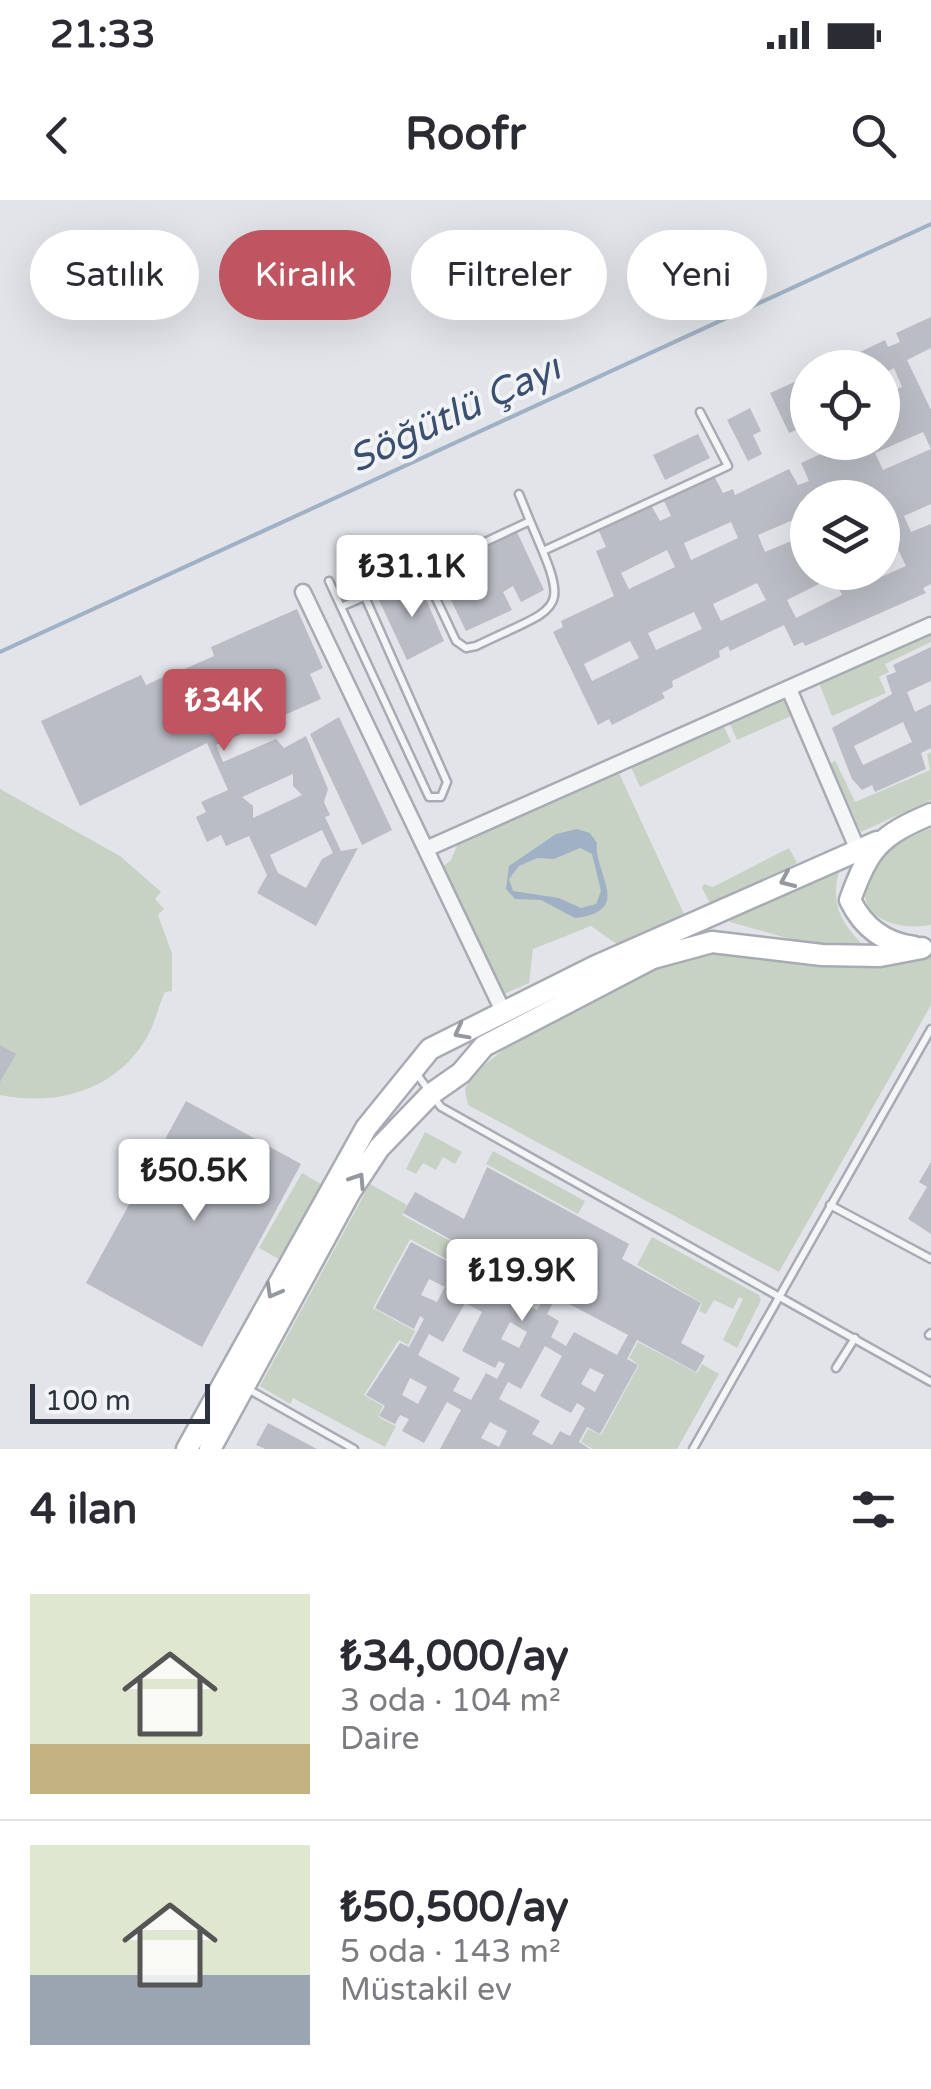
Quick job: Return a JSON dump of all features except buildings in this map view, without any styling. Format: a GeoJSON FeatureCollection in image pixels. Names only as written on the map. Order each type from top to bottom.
{"type":"FeatureCollection","features":[{"type":"Feature","properties":{"kind":"street"},"geometry":{"type":"LineString","coordinates":[[303,592],[503,1011]]}},
{"type":"Feature","properties":{"kind":"street"},"geometry":{"type":"LineString","coordinates":[[426,849],[931,625]]}},
{"type":"Feature","properties":{"kind":"street"},"geometry":{"type":"LineString","coordinates":[[790,689],[867,845],[850,900],[860,920],[880,936],[926,947]]}},
{"type":"Feature","properties":{"kind":"street"},"geometry":{"type":"LineString","coordinates":[[187,1449],[366,1128],[430,1049],[503,1011],[931,814]]}},
{"type":"Feature","properties":{"kind":"street"},"geometry":{"type":"LineString","coordinates":[[210,1449],[350,1192],[380,1148],[431,1094],[461,1073],[484,1046],[653,958],[712,942],[822,955],[880,956],[926,947]]}},
{"type":"Feature","properties":{"kind":"lane"},"geometry":{"type":"LineString","coordinates":[[543,551],[728,466],[700,412]]}},
{"type":"Feature","properties":{"kind":"lane"},"geometry":{"type":"LineString","coordinates":[[424,571],[456,641],[466,648],[548,611],[558,586],[519,494]]}},
{"type":"Feature","properties":{"kind":"lane"},"geometry":{"type":"LineString","coordinates":[[376,594],[530,521]]}},
{"type":"Feature","properties":{"kind":"lane"},"geometry":{"type":"LineString","coordinates":[[398,549],[411,576]]}},
{"type":"Feature","properties":{"kind":"lane"},"geometry":{"type":"LineString","coordinates":[[329,581],[429,798],[442,797],[447,782],[353,570]]}},
{"type":"Feature","properties":{"kind":"lane"},"geometry":{"type":"LineString","coordinates":[[341,608],[364,597]]}},
{"type":"Feature","properties":{"kind":"lane"},"geometry":{"type":"LineString","coordinates":[[693,1449],[931,1030]]}},
{"type":"Feature","properties":{"kind":"lane"},"geometry":{"type":"LineString","coordinates":[[412,1068],[440,1107],[931,1382]]}},
{"type":"Feature","properties":{"kind":"lane"},"geometry":{"type":"LineString","coordinates":[[830,1205],[931,1259]]}},
{"type":"Feature","properties":{"kind":"lane"},"geometry":{"type":"LineString","coordinates":[[836,1368],[854,1338]]}},
{"type":"Feature","properties":{"kind":"lane"},"geometry":{"type":"LineString","coordinates":[[244,1386],[354,1449]]}},
{"type":"Feature","properties":{"kind":"green space"},"geometry":{"type":"Polygon","coordinates":[[[931,630],[931,642],[885,664],[889,672],[879,677],[886,693],[832,716],[817,678],[931,630]]]}},
{"type":"Feature","properties":{"kind":"green space"},"geometry":{"type":"Polygon","coordinates":[[[781,693],[791,716],[737,740],[727,717],[781,693]]]}},
{"type":"Feature","properties":{"kind":"green space"},"geometry":{"type":"Polygon","coordinates":[[[721,721],[731,742],[640,787],[630,765],[721,721]]]}},
{"type":"Feature","properties":{"kind":"green space"},"geometry":{"type":"Polygon","coordinates":[[[931,752],[931,800],[861,832],[831,764],[835,760],[855,802],[930,770],[927,754],[931,752]]]}},
{"type":"Feature","properties":{"kind":"green space"},"geometry":{"type":"Polygon","coordinates":[[[618,771],[684,914],[618,945],[591,926],[533,949],[529,983],[502,995],[439,870],[451,860],[458,843],[618,771]]]}},
{"type":"Feature","properties":{"kind":"green space"},"geometry":{"type":"Polygon","coordinates":[[[0,789],[120,856],[161,892],[155,899],[164,909],[158,915],[172,954],[172,991],[165,992],[148,1036],[131,1059],[99,1084],[61,1096],[0,1095],[0,789]]]}},
{"type":"Feature","properties":{"kind":"green space"},"geometry":{"type":"Polygon","coordinates":[[[931,828],[931,925],[905,926],[881,918],[866,902],[865,890],[874,866],[896,846],[931,828]]]}},
{"type":"Feature","properties":{"kind":"green space"},"geometry":{"type":"Polygon","coordinates":[[[789,848],[797,863],[711,905],[702,888],[704,884],[713,887],[789,848]]]}},
{"type":"Feature","properties":{"kind":"green space"},"geometry":{"type":"Polygon","coordinates":[[[842,863],[836,888],[838,909],[865,947],[805,943],[730,922],[730,913],[842,863]]]}},
{"type":"Feature","properties":{"kind":"green space"},"geometry":{"type":"Polygon","coordinates":[[[705,952],[732,952],[809,966],[880,966],[931,954],[931,1005],[779,1272],[468,1105],[465,1090],[478,1072],[502,1052],[571,1009],[678,960],[705,952]]]}},
{"type":"Feature","properties":{"kind":"green space"},"geometry":{"type":"Polygon","coordinates":[[[425,1132],[462,1152],[455,1164],[443,1157],[436,1170],[423,1163],[416,1174],[406,1169],[425,1132]]]}},
{"type":"Feature","properties":{"kind":"green space"},"geometry":{"type":"Polygon","coordinates":[[[493,1151],[585,1201],[578,1214],[486,1164],[493,1151]]]}},
{"type":"Feature","properties":{"kind":"green space"},"geometry":{"type":"Polygon","coordinates":[[[302,1173],[321,1184],[279,1259],[259,1248],[302,1173]]]}},
{"type":"Feature","properties":{"kind":"green space"},"geometry":{"type":"Polygon","coordinates":[[[370,1184],[407,1205],[402,1215],[463,1248],[454,1263],[410,1239],[373,1308],[415,1331],[408,1345],[399,1340],[364,1395],[383,1406],[378,1417],[396,1426],[385,1447],[293,1398],[290,1404],[260,1386],[370,1184]]]}},
{"type":"Feature","properties":{"kind":"green space"},"geometry":{"type":"Polygon","coordinates":[[[652,1237],[759,1295],[761,1300],[737,1348],[723,1340],[743,1299],[739,1297],[733,1309],[714,1300],[706,1314],[699,1311],[702,1303],[637,1265],[652,1237]]]}},
{"type":"Feature","properties":{"kind":"green space"},"geometry":{"type":"Polygon","coordinates":[[[638,1342],[697,1373],[702,1364],[719,1374],[677,1449],[593,1449],[581,1442],[588,1429],[601,1435],[639,1365],[629,1358],[638,1342]]]}},
{"type":"Feature","properties":{"kind":"water"},"geometry":{"type":"Polygon","coordinates":[[[577,829],[590,833],[597,843],[607,899],[603,908],[593,914],[575,918],[541,900],[515,899],[506,889],[509,866],[556,834],[577,829]],[[580,848],[554,859],[537,858],[519,866],[509,879],[513,891],[559,898],[581,908],[596,904],[601,891],[592,854],[580,848]]]}},
{"type":"Feature","properties":{"kind":"waterway","name":"Söğütlü Çayı"},"geometry":{"type":"LineString","coordinates":[[0,652],[931,224]]}}]}
